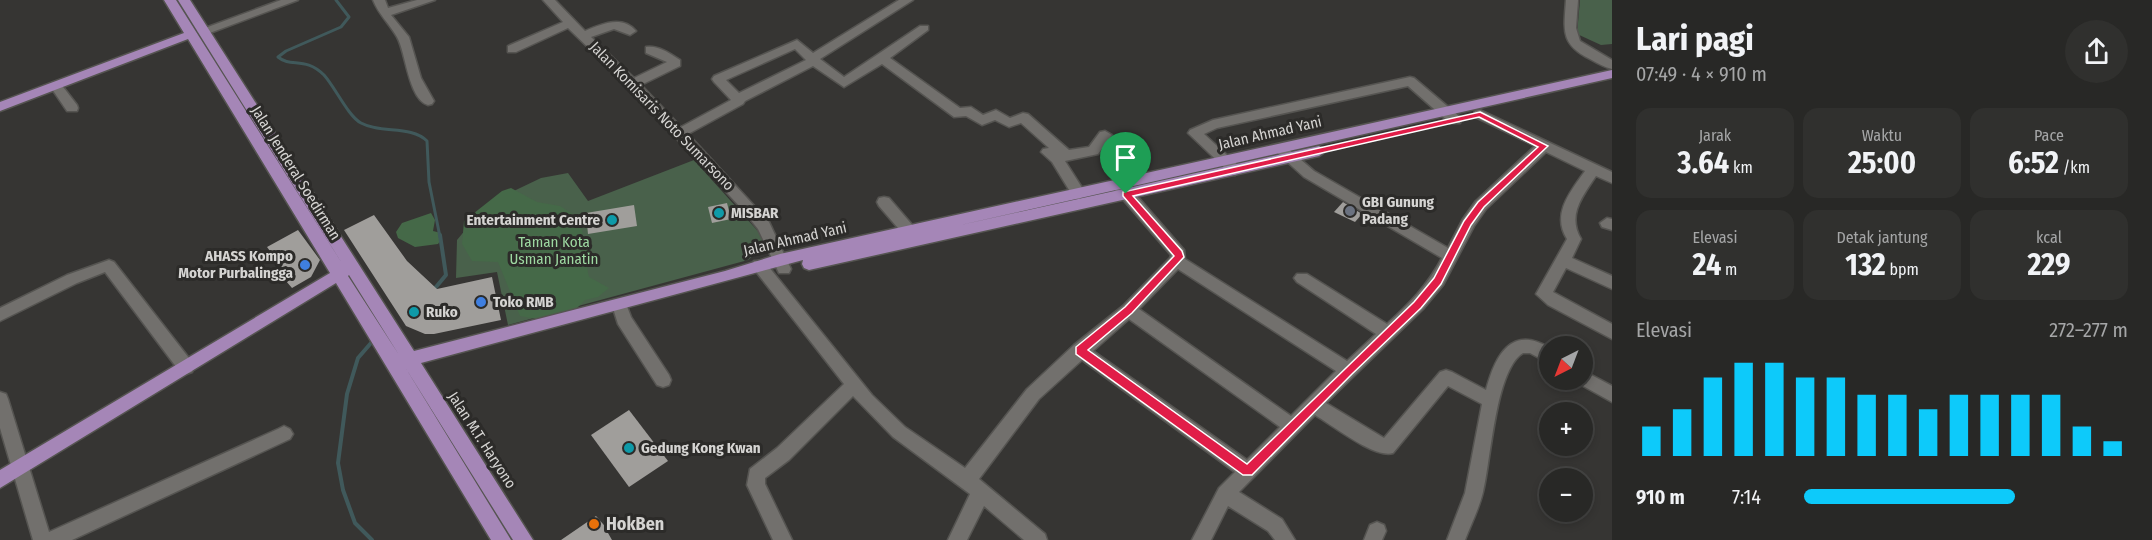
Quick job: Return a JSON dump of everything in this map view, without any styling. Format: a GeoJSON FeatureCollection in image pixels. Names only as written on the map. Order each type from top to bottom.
{"type":"FeatureCollection","features":[{"type":"Feature","properties":{"kind":"main road","name":"Jalan Jenderal Soedirman"},"geometry":{"type":"LineString","coordinates":[[170,0],[197,32]]}},
{"type":"Feature","properties":{"kind":"main road","name":"Jalan Jenderal Soedirman"},"geometry":{"type":"LineString","coordinates":[[183,0],[197,32],[402,361]]}},
{"type":"Feature","properties":{"kind":"main road"},"geometry":{"type":"LineString","coordinates":[[0,107],[197,32]]}},
{"type":"Feature","properties":{"kind":"main road","name":"Jalan Ahmad Yani"},"geometry":{"type":"LineString","coordinates":[[402,361],[729,276],[741,277],[761,269],[1450,116],[1612,74]]}},
{"type":"Feature","properties":{"kind":"main road","name":"Jalan Ahmad Yani"},"geometry":{"type":"LineString","coordinates":[[1450,116],[1480,114],[1612,83]]}},
{"type":"Feature","properties":{"kind":"main road","name":"Jalan Ahmad Yani"},"geometry":{"type":"LineString","coordinates":[[782,265],[909,231],[1079,194],[1122,190]]}},
{"type":"Feature","properties":{"kind":"main road"},"geometry":{"type":"LineString","coordinates":[[0,480],[345,271]]}},
{"type":"Feature","properties":{"kind":"main road"},"geometry":{"type":"LineString","coordinates":[[402,361],[502,540]]}},
{"type":"Feature","properties":{"kind":"main road","name":"Jalan M.T. Haryono"},"geometry":{"type":"LineString","coordinates":[[402,361],[524,540]]}},
{"type":"Feature","properties":{"kind":"street"},"geometry":{"type":"LineString","coordinates":[[197,32],[292,0]]}},
{"type":"Feature","properties":{"kind":"street"},"geometry":{"type":"LineString","coordinates":[[379,0],[384,13],[403,37],[415,78],[428,101]]}},
{"type":"Feature","properties":{"kind":"street"},"geometry":{"type":"LineString","coordinates":[[384,13],[429,0]]}},
{"type":"Feature","properties":{"kind":"street","name":"Jalan Komisaris Noto Sumarsono"},"geometry":{"type":"LineString","coordinates":[[549,0],[680,133],[764,226],[782,265]]}},
{"type":"Feature","properties":{"kind":"street"},"geometry":{"type":"LineString","coordinates":[[680,133],[738,102],[738,99],[813,60],[907,0]]}},
{"type":"Feature","properties":{"kind":"street"},"geometry":{"type":"LineString","coordinates":[[1572,0],[1569,33],[1571,40],[1580,48],[1612,65]]}},
{"type":"Feature","properties":{"kind":"street"},"geometry":{"type":"LineString","coordinates":[[512,49],[570,23]]}},
{"type":"Feature","properties":{"kind":"street"},"geometry":{"type":"LineString","coordinates":[[584,36],[618,24],[624,25],[630,31]]}},
{"type":"Feature","properties":{"kind":"street"},"geometry":{"type":"LineString","coordinates":[[738,99],[718,79],[795,44],[845,83],[924,28]]}},
{"type":"Feature","properties":{"kind":"street"},"geometry":{"type":"LineString","coordinates":[[633,84],[676,63],[650,50]]}},
{"type":"Feature","properties":{"kind":"street"},"geometry":{"type":"LineString","coordinates":[[882,58],[959,114],[966,110],[982,121],[996,114],[1009,123],[1023,117],[1057,155],[1079,194]]}},
{"type":"Feature","properties":{"kind":"street"},"geometry":{"type":"LineString","coordinates":[[1222,167],[1195,133],[1213,124],[1410,81],[1450,116]]}},
{"type":"Feature","properties":{"kind":"street"},"geometry":{"type":"LineString","coordinates":[[56,86],[72,108]]}},
{"type":"Feature","properties":{"kind":"street"},"geometry":{"type":"LineString","coordinates":[[1480,114],[1612,178]]}},
{"type":"Feature","properties":{"kind":"street"},"geometry":{"type":"LineString","coordinates":[[1057,155],[1093,151],[1105,135]]}},
{"type":"Feature","properties":{"kind":"street"},"geometry":{"type":"LineString","coordinates":[[1201,540],[1235,484],[1348,370],[1416,307],[1438,281],[1467,223],[1481,205],[1544,146]]}},
{"type":"Feature","properties":{"kind":"street"},"geometry":{"type":"LineString","coordinates":[[1285,153],[1315,177],[1452,256]]}},
{"type":"Feature","properties":{"kind":"street"},"geometry":{"type":"LineString","coordinates":[[1593,170],[1569,204],[1570,231],[1574,239],[1547,287],[1545,296],[1612,332]]}},
{"type":"Feature","properties":{"kind":"street"},"geometry":{"type":"LineString","coordinates":[[957,540],[974,486],[1021,410],[1038,388],[1128,310],[1177,261],[1179,254],[1122,190]]}},
{"type":"Feature","properties":{"kind":"street"},"geometry":{"type":"LineString","coordinates":[[884,202],[909,231]]}},
{"type":"Feature","properties":{"kind":"street"},"geometry":{"type":"LineString","coordinates":[[1563,260],[1612,283]]}},
{"type":"Feature","properties":{"kind":"street"},"geometry":{"type":"LineString","coordinates":[[1177,261],[1348,370]]}},
{"type":"Feature","properties":{"kind":"street"},"geometry":{"type":"LineString","coordinates":[[0,315],[84,274],[109,266],[186,367]]}},
{"type":"Feature","properties":{"kind":"street"},"geometry":{"type":"LineString","coordinates":[[761,269],[866,400],[899,432],[974,486],[1038,540]]}},
{"type":"Feature","properties":{"kind":"street"},"geometry":{"type":"LineString","coordinates":[[1302,278],[1389,334]]}},
{"type":"Feature","properties":{"kind":"street"},"geometry":{"type":"LineString","coordinates":[[620,305],[624,319],[663,380]]}},
{"type":"Feature","properties":{"kind":"street"},"geometry":{"type":"LineString","coordinates":[[1128,310],[1292,426]]}},
{"type":"Feature","properties":{"kind":"street"},"geometry":{"type":"LineString","coordinates":[[1456,540],[1474,493],[1491,401],[1503,363],[1524,345],[1539,352]]}},
{"type":"Feature","properties":{"kind":"street"},"geometry":{"type":"LineString","coordinates":[[1080,351],[1235,484],[1287,540]]}},
{"type":"Feature","properties":{"kind":"street"},"geometry":{"type":"LineString","coordinates":[[1314,405],[1381,446],[1388,447],[1446,377],[1491,401]]}},
{"type":"Feature","properties":{"kind":"street"},"geometry":{"type":"LineString","coordinates":[[1593,383],[1612,394]]}},
{"type":"Feature","properties":{"kind":"street"},"geometry":{"type":"LineString","coordinates":[[783,540],[756,485],[756,475],[793,445],[820,415],[855,384]]}},
{"type":"Feature","properties":{"kind":"street"},"geometry":{"type":"LineString","coordinates":[[0,399],[42,540]]}},
{"type":"Feature","properties":{"kind":"street"},"geometry":{"type":"LineString","coordinates":[[52,540],[284,434]]}},
{"type":"Feature","properties":{"kind":"green space"},"geometry":{"type":"Polygon","coordinates":[[[1580,0],[1612,0],[1612,44],[1601,45],[1577,34],[1580,0]]]}},
{"type":"Feature","properties":{"kind":"green space","name":"Taman Kota Usman Janatin"},"geometry":{"type":"Polygon","coordinates":[[[694,160],[764,238],[765,246],[748,260],[508,325],[497,272],[456,278],[457,240],[476,217],[503,196],[541,178],[568,173],[588,201],[694,160]]]}},
{"type":"Feature","properties":{"kind":"green space"},"geometry":{"type":"Polygon","coordinates":[[[511,188],[537,202],[560,206],[580,219],[584,241],[590,243],[587,267],[589,277],[609,288],[598,297],[585,300],[572,313],[547,321],[520,316],[498,262],[472,261],[462,244],[464,221],[502,191],[511,188]]]}},
{"type":"Feature","properties":{"kind":"green space"},"geometry":{"type":"Polygon","coordinates":[[[431,213],[435,220],[433,231],[441,233],[442,238],[438,244],[415,247],[398,238],[396,232],[402,223],[431,213]]]}},
{"type":"Feature","properties":{"kind":"building","name":"GBI Gunung Padang"},"geometry":{"type":"Polygon","coordinates":[[[1343,202],[1362,214],[1355,222],[1334,212],[1343,202]]]}},
{"type":"Feature","properties":{"kind":"building","name":"MISBAR"},"geometry":{"type":"Polygon","coordinates":[[[727,203],[731,219],[712,223],[708,207],[727,203]]]}},
{"type":"Feature","properties":{"kind":"building","name":"Entertainment Centre"},"geometry":{"type":"Polygon","coordinates":[[[634,205],[637,226],[588,234],[586,213],[634,205]]]}},
{"type":"Feature","properties":{"kind":"building"},"geometry":{"type":"Polygon","coordinates":[[[374,215],[407,261],[437,289],[492,277],[501,320],[434,334],[425,334],[406,326],[344,230],[374,215]]]}},
{"type":"Feature","properties":{"kind":"building"},"geometry":{"type":"Polygon","coordinates":[[[298,230],[320,260],[311,277],[292,288],[279,273],[284,270],[267,247],[298,230]]]}},
{"type":"Feature","properties":{"kind":"building","name":"Gedung Kong Kwan"},"geometry":{"type":"Polygon","coordinates":[[[629,410],[668,461],[629,487],[591,435],[629,410]]]}},
{"type":"Feature","properties":{"kind":"building","name":"HokBen"},"geometry":{"type":"Polygon","coordinates":[[[596,516],[610,532],[608,533],[612,540],[561,540],[596,516]]]}},
{"type":"Feature","properties":{"kind":"waterway"},"geometry":{"type":"LineString","coordinates":[[336,0],[349,17],[341,27],[286,51],[278,57],[288,62],[305,64],[317,69],[328,80],[351,114],[361,123],[413,133],[427,141],[429,182],[440,237]]}},
{"type":"Feature","properties":{"kind":"waterway"},"geometry":{"type":"LineString","coordinates":[[436,287],[446,275],[440,235]]}},
{"type":"Feature","properties":{"kind":"waterway"},"geometry":{"type":"LineString","coordinates":[[371,343],[358,358],[347,394],[338,463],[343,490],[355,523],[372,540]]}},
{"type":"Feature","properties":{"kind":"place","name":"GBI Gunung Padang"},"geometry":{"type":"Point","coordinates":[1350,211]}},
{"type":"Feature","properties":{"kind":"place","name":"MISBAR"},"geometry":{"type":"Point","coordinates":[719,213]}},
{"type":"Feature","properties":{"kind":"place","name":"Entertainment Centre"},"geometry":{"type":"Point","coordinates":[612,220]}},
{"type":"Feature","properties":{"kind":"place","name":"AHASS Kompo Motor Purbalingga"},"geometry":{"type":"Point","coordinates":[305,265]}},
{"type":"Feature","properties":{"kind":"place","name":"Toko RMB"},"geometry":{"type":"Point","coordinates":[481,302]}},
{"type":"Feature","properties":{"kind":"place","name":"Ruko"},"geometry":{"type":"Point","coordinates":[414,312]}},
{"type":"Feature","properties":{"kind":"place","name":"Gedung Kong Kwan"},"geometry":{"type":"Point","coordinates":[629,448]}},
{"type":"Feature","properties":{"kind":"place","name":"HokBen"},"geometry":{"type":"Point","coordinates":[594,524]}},
{"type":"Feature","properties":{"kind":"route"},"geometry":{"type":"LineString","coordinates":[[1480,114],[1544,146],[1481,205],[1467,223],[1438,281],[1418,305],[1348,370],[1248,471],[1080,351],[1128,310],[1179,257],[1179,254],[1126,194],[1480,114]]}}]}
